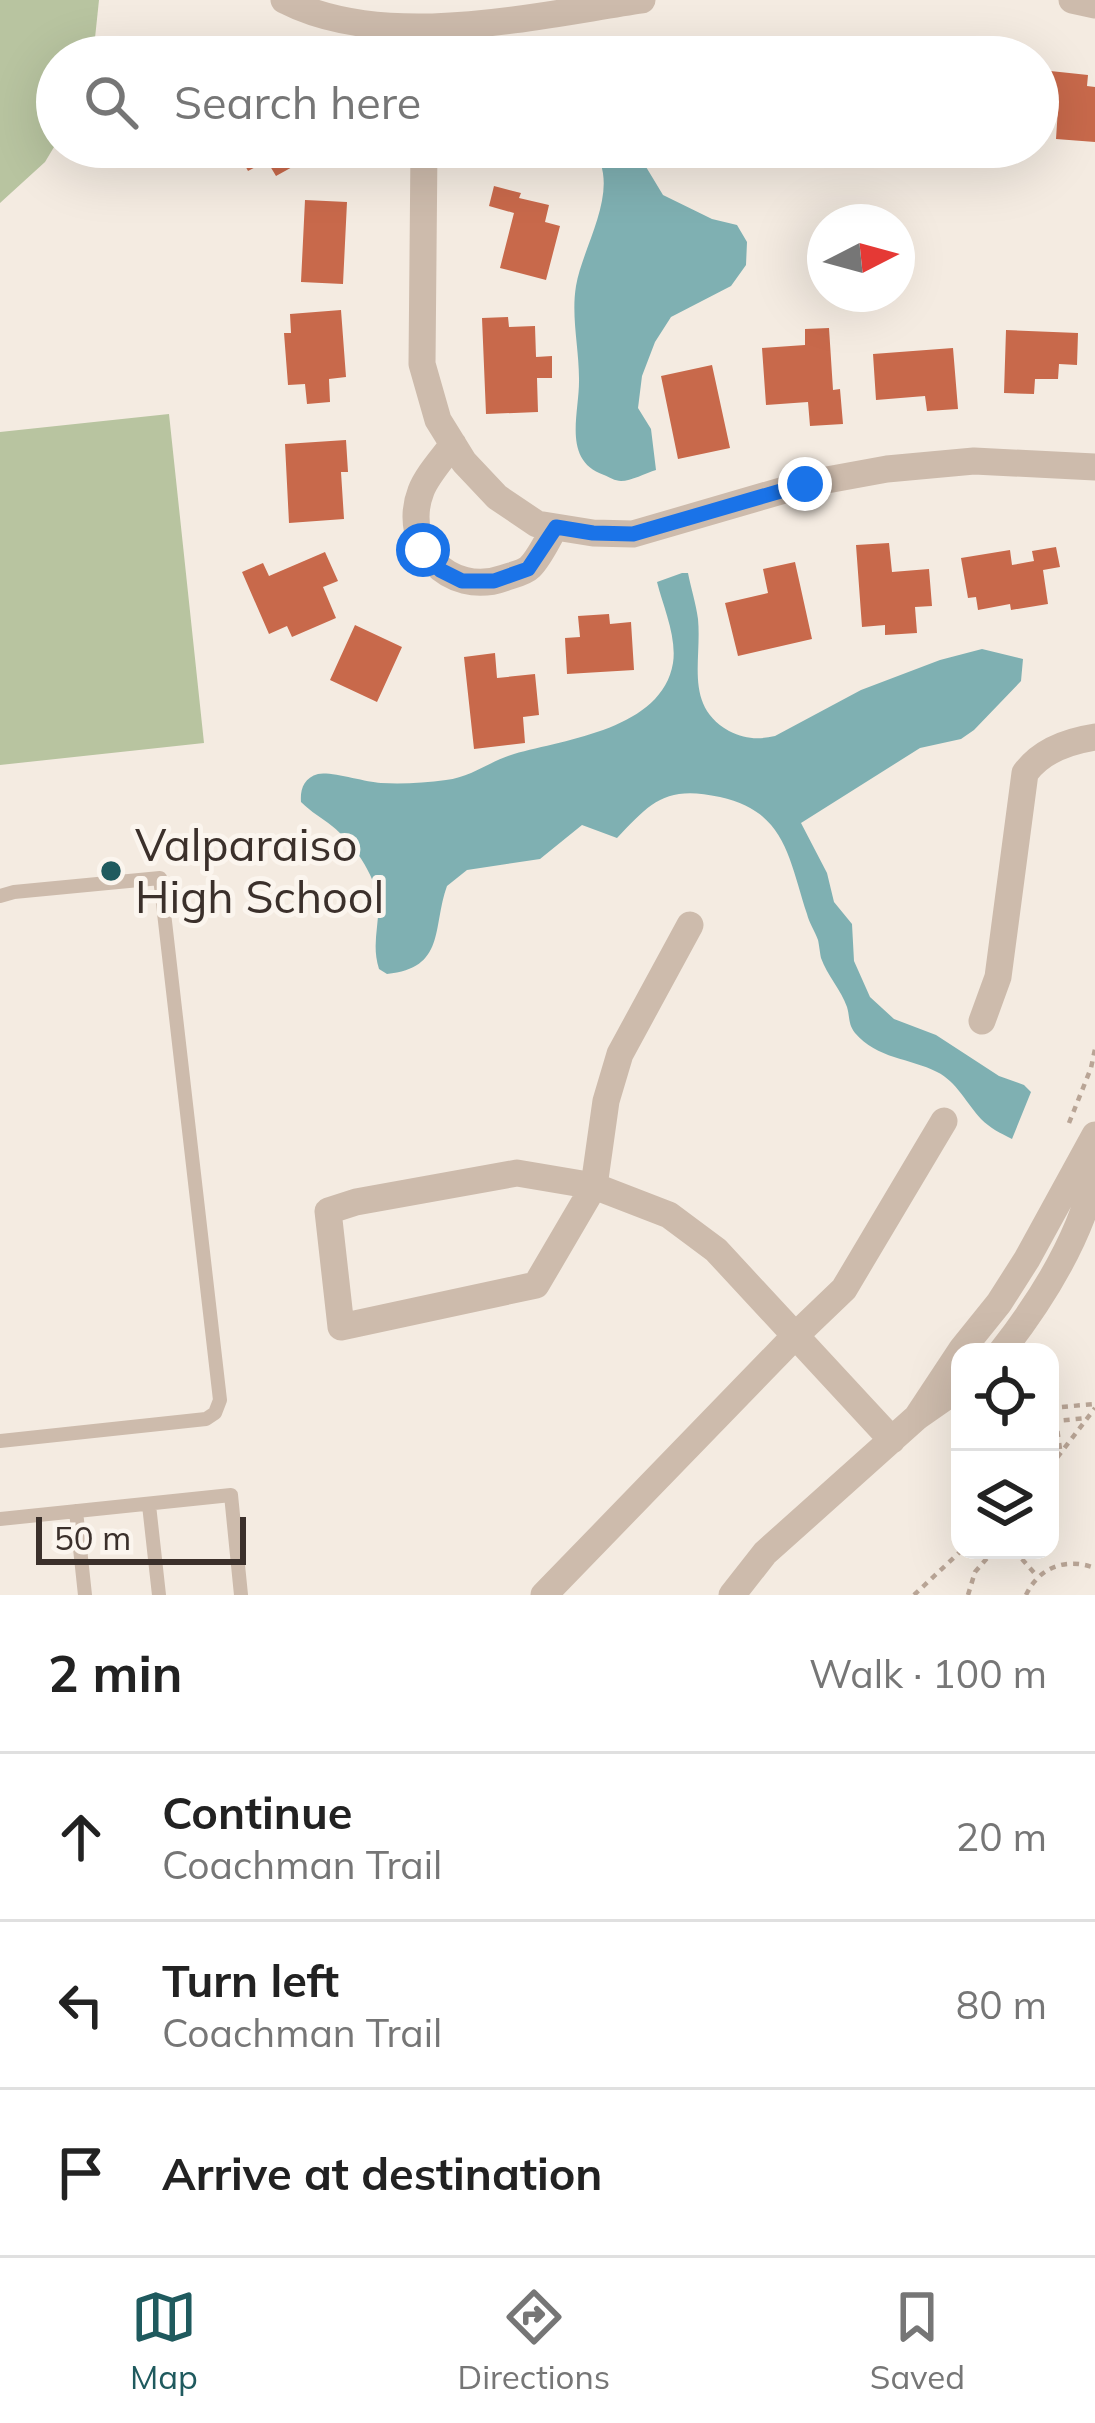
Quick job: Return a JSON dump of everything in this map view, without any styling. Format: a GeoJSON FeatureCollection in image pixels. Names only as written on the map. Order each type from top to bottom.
{"type":"FeatureCollection","features":[{"type":"Feature","properties":{"kind":"street"},"geometry":{"type":"LineString","coordinates":[[284,0],[302,9],[409,36]]}},
{"type":"Feature","properties":{"kind":"street"},"geometry":{"type":"LineString","coordinates":[[451,36],[642,0]]}},
{"type":"Feature","properties":{"kind":"street"},"geometry":{"type":"LineString","coordinates":[[1072,0],[1095,5]]}},
{"type":"Feature","properties":{"kind":"street"},"geometry":{"type":"LineString","coordinates":[[424,168],[422,364],[438,420],[464,462],[497,497],[537,524],[633,534],[805,484],[887,469],[974,461],[1095,466]]}},
{"type":"Feature","properties":{"kind":"street"},"geometry":{"type":"LineString","coordinates":[[453,444],[421,491],[416,523],[423,550],[440,570],[462,581],[494,581],[528,569],[556,527]]}},
{"type":"Feature","properties":{"kind":"street"},"geometry":{"type":"LineString","coordinates":[[982,1022],[998,976],[1025,773],[1045,754],[1095,737]]}},
{"type":"Feature","properties":{"kind":"street"},"geometry":{"type":"LineString","coordinates":[[690,925],[620,1054],[606,1101],[593,1186],[536,1285],[340,1327],[328,1211],[518,1173],[593,1186],[669,1215],[716,1250],[892,1440]]}},
{"type":"Feature","properties":{"kind":"street"},"geometry":{"type":"LineString","coordinates":[[544,1595],[844,1289],[944,1121]]}},
{"type":"Feature","properties":{"kind":"street"},"geometry":{"type":"LineString","coordinates":[[917,1418],[1027,1259],[1095,1135]]}},
{"type":"Feature","properties":{"kind":"street"},"geometry":{"type":"LineString","coordinates":[[1007,1343],[1040,1297],[1071,1240],[1095,1173]]}},
{"type":"Feature","properties":{"kind":"street"},"geometry":{"type":"LineString","coordinates":[[732,1595],[765,1553],[917,1418],[951,1394]]}},
{"type":"Feature","properties":{"kind":"lane"},"geometry":{"type":"LineString","coordinates":[[0,896],[160,878],[220,1400],[215,1413],[206,1419],[0,1441]]}},
{"type":"Feature","properties":{"kind":"lane"},"geometry":{"type":"LineString","coordinates":[[0,1519],[230,1495],[241,1595]]}},
{"type":"Feature","properties":{"kind":"lane"},"geometry":{"type":"LineString","coordinates":[[149,1505],[159,1595]]}},
{"type":"Feature","properties":{"kind":"lane"},"geometry":{"type":"LineString","coordinates":[[76,1511],[86,1595]]}},
{"type":"Feature","properties":{"kind":"path"},"geometry":{"type":"LineString","coordinates":[[1067,1126],[1095,1049]]}},
{"type":"Feature","properties":{"kind":"path"},"geometry":{"type":"LineString","coordinates":[[1059,1408],[1095,1406]]}},
{"type":"Feature","properties":{"kind":"path"},"geometry":{"type":"LineString","coordinates":[[1059,1456],[1095,1406]]}},
{"type":"Feature","properties":{"kind":"path"},"geometry":{"type":"LineString","coordinates":[[1061,1453],[1056,1421],[1088,1418]]}},
{"type":"Feature","properties":{"kind":"path"},"geometry":{"type":"LineString","coordinates":[[914,1595],[952,1559]]}},
{"type":"Feature","properties":{"kind":"path"},"geometry":{"type":"LineString","coordinates":[[967,1594],[986,1559]]}},
{"type":"Feature","properties":{"kind":"path"},"geometry":{"type":"LineString","coordinates":[[1022,1559],[1037,1576]]}},
{"type":"Feature","properties":{"kind":"path"},"geometry":{"type":"LineString","coordinates":[[1025,1595],[1037,1576],[1051,1567],[1083,1563],[1095,1568]]}},
{"type":"Feature","properties":{"kind":"green space"},"geometry":{"type":"Polygon","coordinates":[[[0,0],[99,0],[95,36],[36,36],[38,168],[0,203],[0,0]]]}},
{"type":"Feature","properties":{"kind":"green space"},"geometry":{"type":"Polygon","coordinates":[[[169,414],[204,743],[0,765],[0,432],[169,414]]]}},
{"type":"Feature","properties":{"kind":"water"},"geometry":{"type":"Polygon","coordinates":[[[602,168],[647,168],[663,195],[712,219],[737,225],[747,242],[746,265],[731,286],[671,317],[655,342],[642,376],[638,408],[651,429],[656,470],[625,481],[591,468],[577,447],[576,434],[575,297],[599,214],[602,168]]]}},
{"type":"Feature","properties":{"kind":"water"},"geometry":{"type":"Polygon","coordinates":[[[688,573],[698,619],[700,696],[715,721],[746,737],[775,736],[861,690],[940,660],[982,649],[1023,659],[1021,681],[974,730],[961,739],[920,748],[801,823],[827,873],[834,902],[852,924],[854,961],[870,997],[894,1019],[936,1035],[1031,1092],[1012,1139],[984,1122],[944,1076],[883,1053],[855,1033],[821,958],[782,840],[759,814],[720,797],[673,795],[650,806],[617,838],[582,825],[540,859],[467,870],[447,886],[428,955],[406,970],[387,974],[379,969],[378,901],[372,880],[348,841],[301,802],[306,781],[323,773],[381,783],[455,778],[632,717],[665,685],[673,663],[671,632],[657,582],[688,573]]]}},
{"type":"Feature","properties":{"kind":"building"},"geometry":{"type":"Polygon","coordinates":[[[1059,72],[1088,75],[1087,86],[1095,87],[1095,142],[1059,139],[1059,72]]]}},
{"type":"Feature","properties":{"kind":"building"},"geometry":{"type":"Polygon","coordinates":[[[494,186],[549,205],[545,222],[560,226],[546,280],[500,268],[514,213],[489,206],[494,186]]]}},
{"type":"Feature","properties":{"kind":"building"},"geometry":{"type":"Polygon","coordinates":[[[305,200],[347,202],[343,284],[301,282],[305,200]]]}},
{"type":"Feature","properties":{"kind":"building"},"geometry":{"type":"Polygon","coordinates":[[[341,310],[346,377],[329,379],[330,402],[307,404],[305,384],[288,385],[284,333],[291,333],[290,314],[341,310]]]}},
{"type":"Feature","properties":{"kind":"building"},"geometry":{"type":"Polygon","coordinates":[[[508,317],[509,327],[535,326],[536,357],[552,356],[552,378],[537,378],[538,412],[486,414],[482,318],[508,317]]]}},
{"type":"Feature","properties":{"kind":"building"},"geometry":{"type":"Polygon","coordinates":[[[829,328],[833,390],[840,389],[843,424],[810,426],[808,402],[766,405],[762,348],[805,345],[805,329],[829,328]]]}},
{"type":"Feature","properties":{"kind":"building"},"geometry":{"type":"Polygon","coordinates":[[[1006,330],[1078,333],[1077,365],[1059,364],[1058,379],[1035,379],[1034,394],[1004,393],[1006,330]]]}},
{"type":"Feature","properties":{"kind":"building"},"geometry":{"type":"Polygon","coordinates":[[[953,348],[958,409],[927,411],[925,396],[876,400],[873,354],[953,348]]]}},
{"type":"Feature","properties":{"kind":"building"},"geometry":{"type":"Polygon","coordinates":[[[712,365],[730,448],[678,459],[661,376],[712,365]]]}},
{"type":"Feature","properties":{"kind":"building"},"geometry":{"type":"Polygon","coordinates":[[[346,440],[348,472],[341,472],[344,519],[289,523],[285,444],[346,440]]]}},
{"type":"Feature","properties":{"kind":"building"},"geometry":{"type":"Polygon","coordinates":[[[889,543],[892,572],[929,569],[932,606],[915,607],[917,633],[885,635],[885,625],[862,627],[856,545],[889,543]]]}},
{"type":"Feature","properties":{"kind":"building"},"geometry":{"type":"Polygon","coordinates":[[[1056,547],[1060,567],[1043,570],[1048,604],[978,610],[976,597],[968,598],[961,558],[1010,550],[1012,565],[1034,561],[1032,551],[1056,547]]]}},
{"type":"Feature","properties":{"kind":"building"},"geometry":{"type":"Polygon","coordinates":[[[325,552],[338,581],[323,587],[336,618],[292,637],[287,626],[269,634],[242,572],[263,563],[269,576],[325,552]]]}},
{"type":"Feature","properties":{"kind":"building"},"geometry":{"type":"Polygon","coordinates":[[[795,562],[812,639],[738,656],[725,603],[768,593],[763,569],[795,562]]]}},
{"type":"Feature","properties":{"kind":"building"},"geometry":{"type":"Polygon","coordinates":[[[609,614],[610,624],[631,622],[634,670],[567,674],[565,638],[580,637],[578,616],[609,614]]]}},
{"type":"Feature","properties":{"kind":"building"},"geometry":{"type":"Polygon","coordinates":[[[355,625],[402,647],[377,702],[330,680],[355,625]]]}},
{"type":"Feature","properties":{"kind":"building"},"geometry":{"type":"Polygon","coordinates":[[[495,653],[497,678],[535,674],[539,715],[523,717],[525,743],[474,749],[464,657],[495,653]]]}},
{"type":"Feature","properties":{"kind":"place","name":"Valparaiso High School"},"geometry":{"type":"Point","coordinates":[111,871]}},
{"type":"Feature","properties":{"kind":"route"},"geometry":{"type":"LineString","coordinates":[[423,550],[440,570],[462,581],[494,581],[528,569],[556,527],[633,534],[805,484]]}}]}
